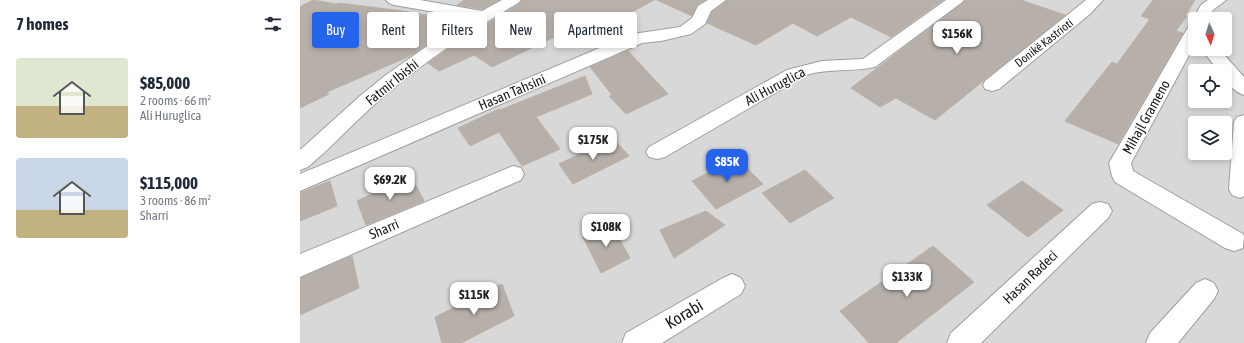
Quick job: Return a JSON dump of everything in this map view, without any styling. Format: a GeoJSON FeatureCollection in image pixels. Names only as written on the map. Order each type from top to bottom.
{"type":"FeatureCollection","features":[{"type":"Feature","properties":{"kind":"street"},"geometry":{"type":"LineString","coordinates":[[394,0],[461,12]]}},
{"type":"Feature","properties":{"kind":"street","name":"Fatmir Ibishi"},"geometry":{"type":"LineString","coordinates":[[487,14],[513,0]]}},
{"type":"Feature","properties":{"kind":"street","name":"Hasan Tahsini"},"geometry":{"type":"LineString","coordinates":[[300,183],[639,38],[662,36],[685,31],[699,21],[704,9],[718,0]]}},
{"type":"Feature","properties":{"kind":"street","name":"Ali Huruglica"},"geometry":{"type":"LineString","coordinates":[[657,152],[793,74],[811,67],[861,65],[869,63],[956,0]]}},
{"type":"Feature","properties":{"kind":"street","name":"Donikë Kastrioti"},"geometry":{"type":"LineString","coordinates":[[992,85],[1084,11],[1094,0]]}},
{"type":"Feature","properties":{"kind":"street","name":"Mihajl Grameno"},"geometry":{"type":"LineString","coordinates":[[1204,12],[1206,8],[1218,0]]}},
{"type":"Feature","properties":{"kind":"street","name":"Mihajl Grameno"},"geometry":{"type":"LineString","coordinates":[[1188,42],[1120,163],[1123,176],[1234,241]]}},
{"type":"Feature","properties":{"kind":"street","name":"Fatmir Ibishi"},"geometry":{"type":"LineString","coordinates":[[300,162],[324,142],[376,92],[435,48]]}},
{"type":"Feature","properties":{"kind":"street"},"geometry":{"type":"LineString","coordinates":[[1216,56],[1244,89]]}},
{"type":"Feature","properties":{"kind":"street"},"geometry":{"type":"LineString","coordinates":[[1240,189],[1244,122]]}},
{"type":"Feature","properties":{"kind":"street","name":"Sharri"},"geometry":{"type":"LineString","coordinates":[[300,266],[513,174]]}},
{"type":"Feature","properties":{"kind":"street","name":"Hasan Radeci"},"geometry":{"type":"LineString","coordinates":[[961,343],[1100,211]]}},
{"type":"Feature","properties":{"kind":"street","name":"Korabi"},"geometry":{"type":"LineString","coordinates":[[636,343],[732,286]]}},
{"type":"Feature","properties":{"kind":"street"},"geometry":{"type":"LineString","coordinates":[[1160,343],[1205,291]]}},
{"type":"Feature","properties":{"kind":"shaded area"},"geometry":{"type":"Polygon","coordinates":[[[300,0],[1244,0],[1244,343],[300,343],[300,0]]]}},
{"type":"Feature","properties":{"kind":"building"},"geometry":{"type":"Polygon","coordinates":[[[313,0],[408,12],[367,12],[367,48],[419,48],[419,14],[427,15],[427,45],[410,56],[327,92],[329,94],[300,108],[300,7],[313,0]]]}},
{"type":"Feature","properties":{"kind":"building"},"geometry":{"type":"Polygon","coordinates":[[[464,0],[499,0],[482,9],[457,5],[464,0]]]}},
{"type":"Feature","properties":{"kind":"building"},"geometry":{"type":"Polygon","coordinates":[[[522,0],[654,0],[632,12],[554,12],[554,37],[546,41],[546,12],[506,12],[519,4],[522,0]]]}},
{"type":"Feature","properties":{"kind":"building"},"geometry":{"type":"Polygon","coordinates":[[[657,0],[705,0],[697,5],[692,16],[657,0]]]}},
{"type":"Feature","properties":{"kind":"building"},"geometry":{"type":"Polygon","coordinates":[[[727,0],[943,0],[891,37],[851,17],[817,36],[793,23],[756,45],[707,23],[712,12],[727,0]]]}},
{"type":"Feature","properties":{"kind":"building"},"geometry":{"type":"Polygon","coordinates":[[[966,0],[1021,0],[1065,15],[935,120],[896,98],[880,107],[851,88],[966,0]]]}},
{"type":"Feature","properties":{"kind":"building"},"geometry":{"type":"Polygon","coordinates":[[[1153,0],[1195,0],[1185,16],[1187,16],[1176,31],[1183,33],[1118,144],[1065,121],[1112,62],[1117,64],[1150,19],[1141,16],[1153,0]]]}},
{"type":"Feature","properties":{"kind":"building"},"geometry":{"type":"Polygon","coordinates":[[[495,19],[495,48],[532,48],[492,67],[474,55],[439,71],[428,63],[450,48],[487,48],[487,24],[495,19]]]}},
{"type":"Feature","properties":{"kind":"building"},"geometry":{"type":"Polygon","coordinates":[[[628,51],[668,94],[626,114],[609,96],[612,95],[590,67],[628,51]]]}},
{"type":"Feature","properties":{"kind":"building"},"geometry":{"type":"Polygon","coordinates":[[[585,76],[592,94],[536,117],[560,149],[522,166],[499,132],[470,146],[458,128],[499,109],[500,110],[585,76]]]}},
{"type":"Feature","properties":{"kind":"building"},"geometry":{"type":"Polygon","coordinates":[[[613,138],[629,156],[573,184],[559,164],[613,138]]]}},
{"type":"Feature","properties":{"kind":"building"},"geometry":{"type":"Polygon","coordinates":[[[737,158],[763,184],[716,209],[692,181],[737,158]]]}},
{"type":"Feature","properties":{"kind":"building"},"geometry":{"type":"Polygon","coordinates":[[[805,170],[834,198],[790,223],[762,193],[805,170]]]}},
{"type":"Feature","properties":{"kind":"building"},"geometry":{"type":"Polygon","coordinates":[[[411,176],[424,201],[366,225],[357,201],[411,176]]]}},
{"type":"Feature","properties":{"kind":"building"},"geometry":{"type":"Polygon","coordinates":[[[330,181],[337,206],[300,221],[300,193],[330,181]]]}},
{"type":"Feature","properties":{"kind":"building"},"geometry":{"type":"Polygon","coordinates":[[[1022,181],[1063,210],[1028,237],[987,205],[1022,181]]]}},
{"type":"Feature","properties":{"kind":"building"},"geometry":{"type":"Polygon","coordinates":[[[706,211],[725,225],[674,258],[660,230],[706,211]]]}},
{"type":"Feature","properties":{"kind":"building"},"geometry":{"type":"Polygon","coordinates":[[[611,224],[630,258],[601,273],[583,237],[611,224]]]}},
{"type":"Feature","properties":{"kind":"building"},"geometry":{"type":"Polygon","coordinates":[[[933,246],[974,282],[896,343],[869,343],[840,311],[933,246]]]}},
{"type":"Feature","properties":{"kind":"building"},"geometry":{"type":"Polygon","coordinates":[[[352,256],[359,288],[300,315],[300,278],[352,256]]]}},
{"type":"Feature","properties":{"kind":"building"},"geometry":{"type":"Polygon","coordinates":[[[502,284],[514,316],[461,343],[442,343],[435,317],[502,284]]]}}]}
